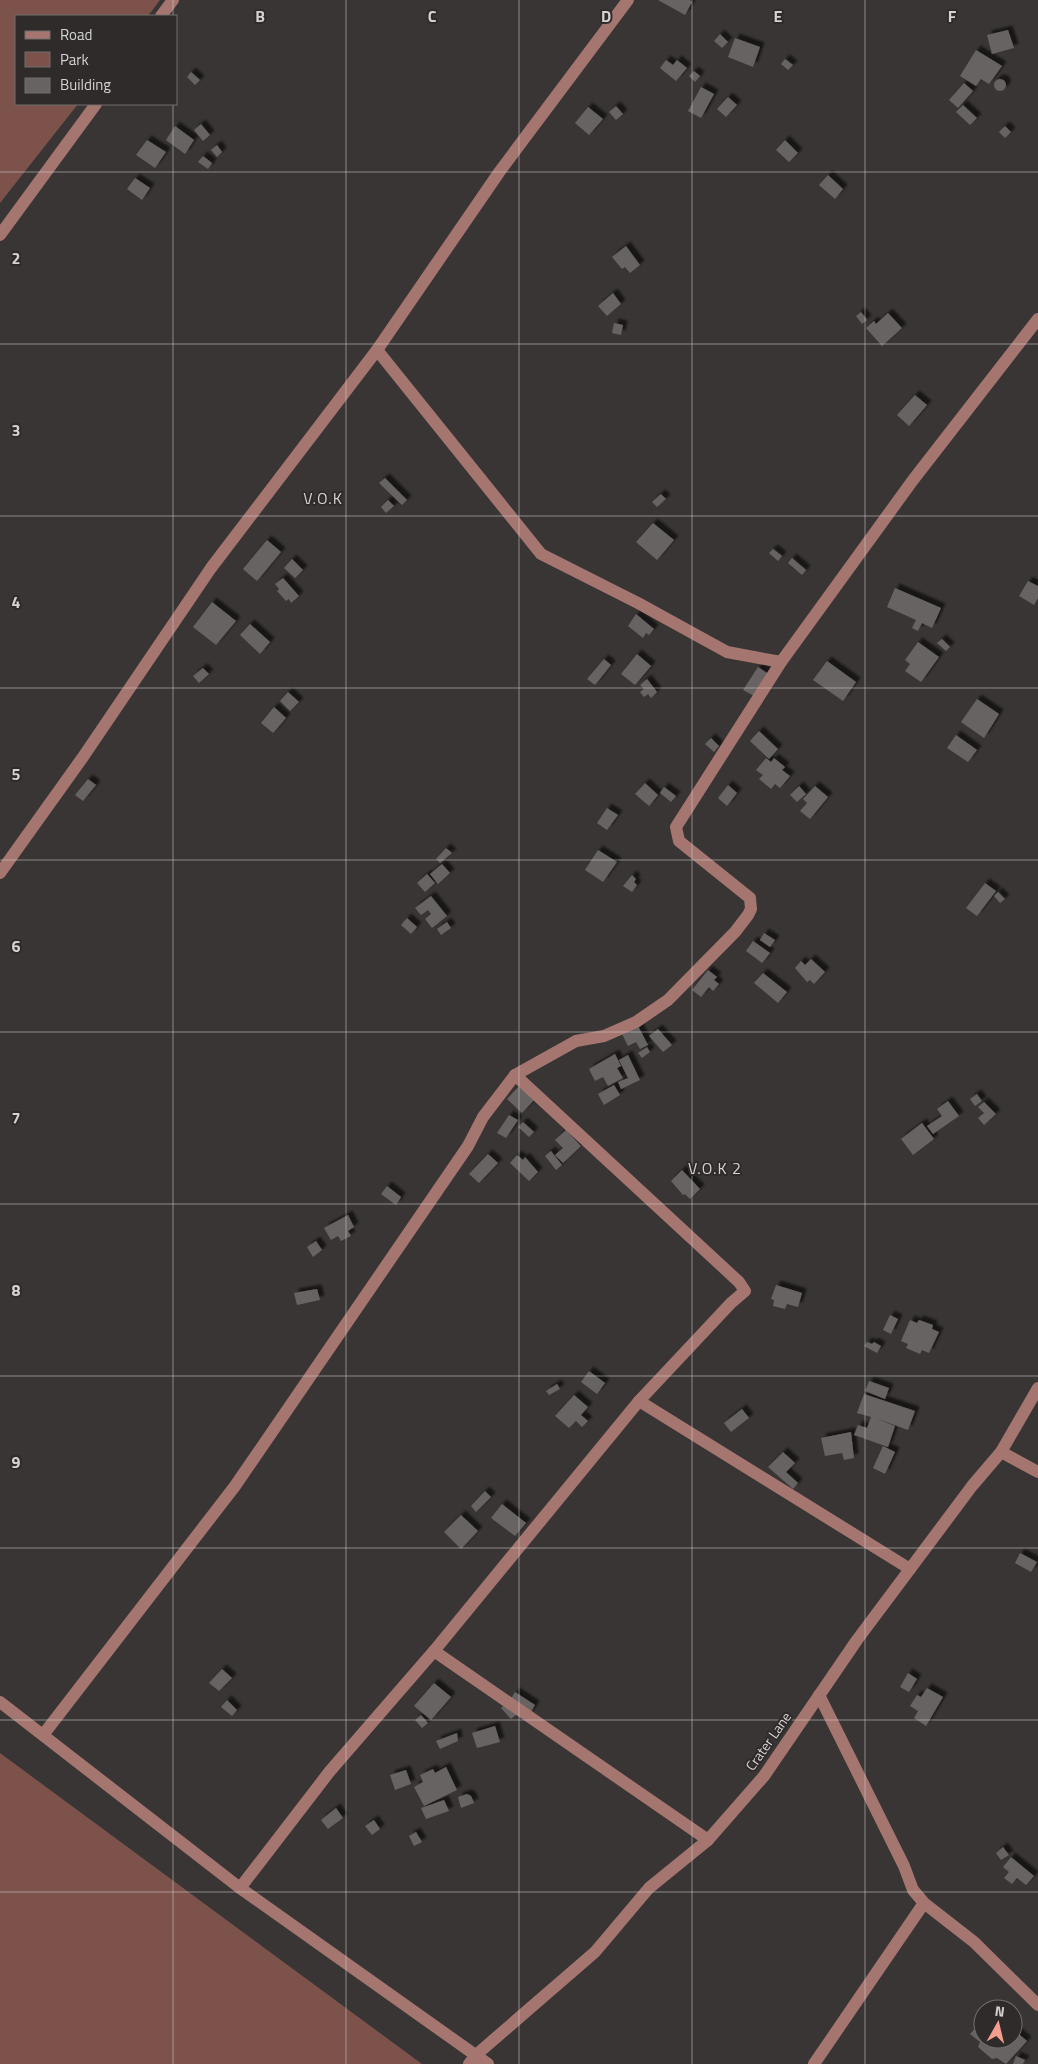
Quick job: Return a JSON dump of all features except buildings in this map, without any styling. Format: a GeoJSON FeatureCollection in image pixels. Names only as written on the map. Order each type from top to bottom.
{"type":"FeatureCollection","features":[{"type":"Feature","properties":{"kind":"street"},"geometry":{"type":"LineString","coordinates":[[162,15],[174,0]]}},
{"type":"Feature","properties":{"kind":"street"},"geometry":{"type":"LineString","coordinates":[[0,873],[83,758],[211,568],[377,350],[500,171],[628,0]]}},
{"type":"Feature","properties":{"kind":"street"},"geometry":{"type":"LineString","coordinates":[[0,235],[95,105]]}},
{"type":"Feature","properties":{"kind":"street"},"geometry":{"type":"LineString","coordinates":[[43,1735],[234,1486],[468,1146],[483,1117],[515,1075],[576,1041],[604,1036],[636,1022],[668,1000],[735,932],[748,916],[751,909],[750,898],[679,842],[676,827],[781,662],[913,480],[1038,319]]}},
{"type":"Feature","properties":{"kind":"street"},"geometry":{"type":"LineString","coordinates":[[377,350],[541,554],[638,603],[727,652],[781,662]]}},
{"type":"Feature","properties":{"kind":"street"},"geometry":{"type":"LineString","coordinates":[[240,1888],[330,1771],[434,1651],[639,1401],[731,1303],[745,1291],[739,1282],[515,1075]]}},
{"type":"Feature","properties":{"kind":"street","name":"Crater Lane"},"geometry":{"type":"LineString","coordinates":[[472,2060],[595,1952],[649,1888],[708,1840],[764,1776],[857,1640],[972,1486],[1001,1452],[1038,1388]]}},
{"type":"Feature","properties":{"kind":"street"},"geometry":{"type":"LineString","coordinates":[[639,1401],[910,1569]]}},
{"type":"Feature","properties":{"kind":"street"},"geometry":{"type":"LineString","coordinates":[[1001,1452],[1038,1472]]}},
{"type":"Feature","properties":{"kind":"street"},"geometry":{"type":"LineString","coordinates":[[434,1651],[708,1840]]}},
{"type":"Feature","properties":{"kind":"street"},"geometry":{"type":"LineString","coordinates":[[819,1695],[904,1866],[913,1890],[924,1903],[974,1942],[1038,2005]]}},
{"type":"Feature","properties":{"kind":"street"},"geometry":{"type":"LineString","coordinates":[[0,1702],[240,1888],[472,2060],[488,2064]]}},
{"type":"Feature","properties":{"kind":"street"},"geometry":{"type":"LineString","coordinates":[[814,2064],[924,1903]]}},
{"type":"Feature","properties":{"kind":"green space"},"geometry":{"type":"Polygon","coordinates":[[[0,0],[160,0],[149,15],[15,15],[15,105],[77,105],[0,203],[0,0]]]}},
{"type":"Feature","properties":{"kind":"green space"},"geometry":{"type":"Polygon","coordinates":[[[0,1753],[422,2064],[0,2064],[0,1753]]]}},
{"type":"Feature","properties":{"kind":"district","name":"V.O.K"},"geometry":{"type":"Point","coordinates":[323,498]}},
{"type":"Feature","properties":{"kind":"district","name":"V.O.K 2"},"geometry":{"type":"Point","coordinates":[715,1168]}}]}
